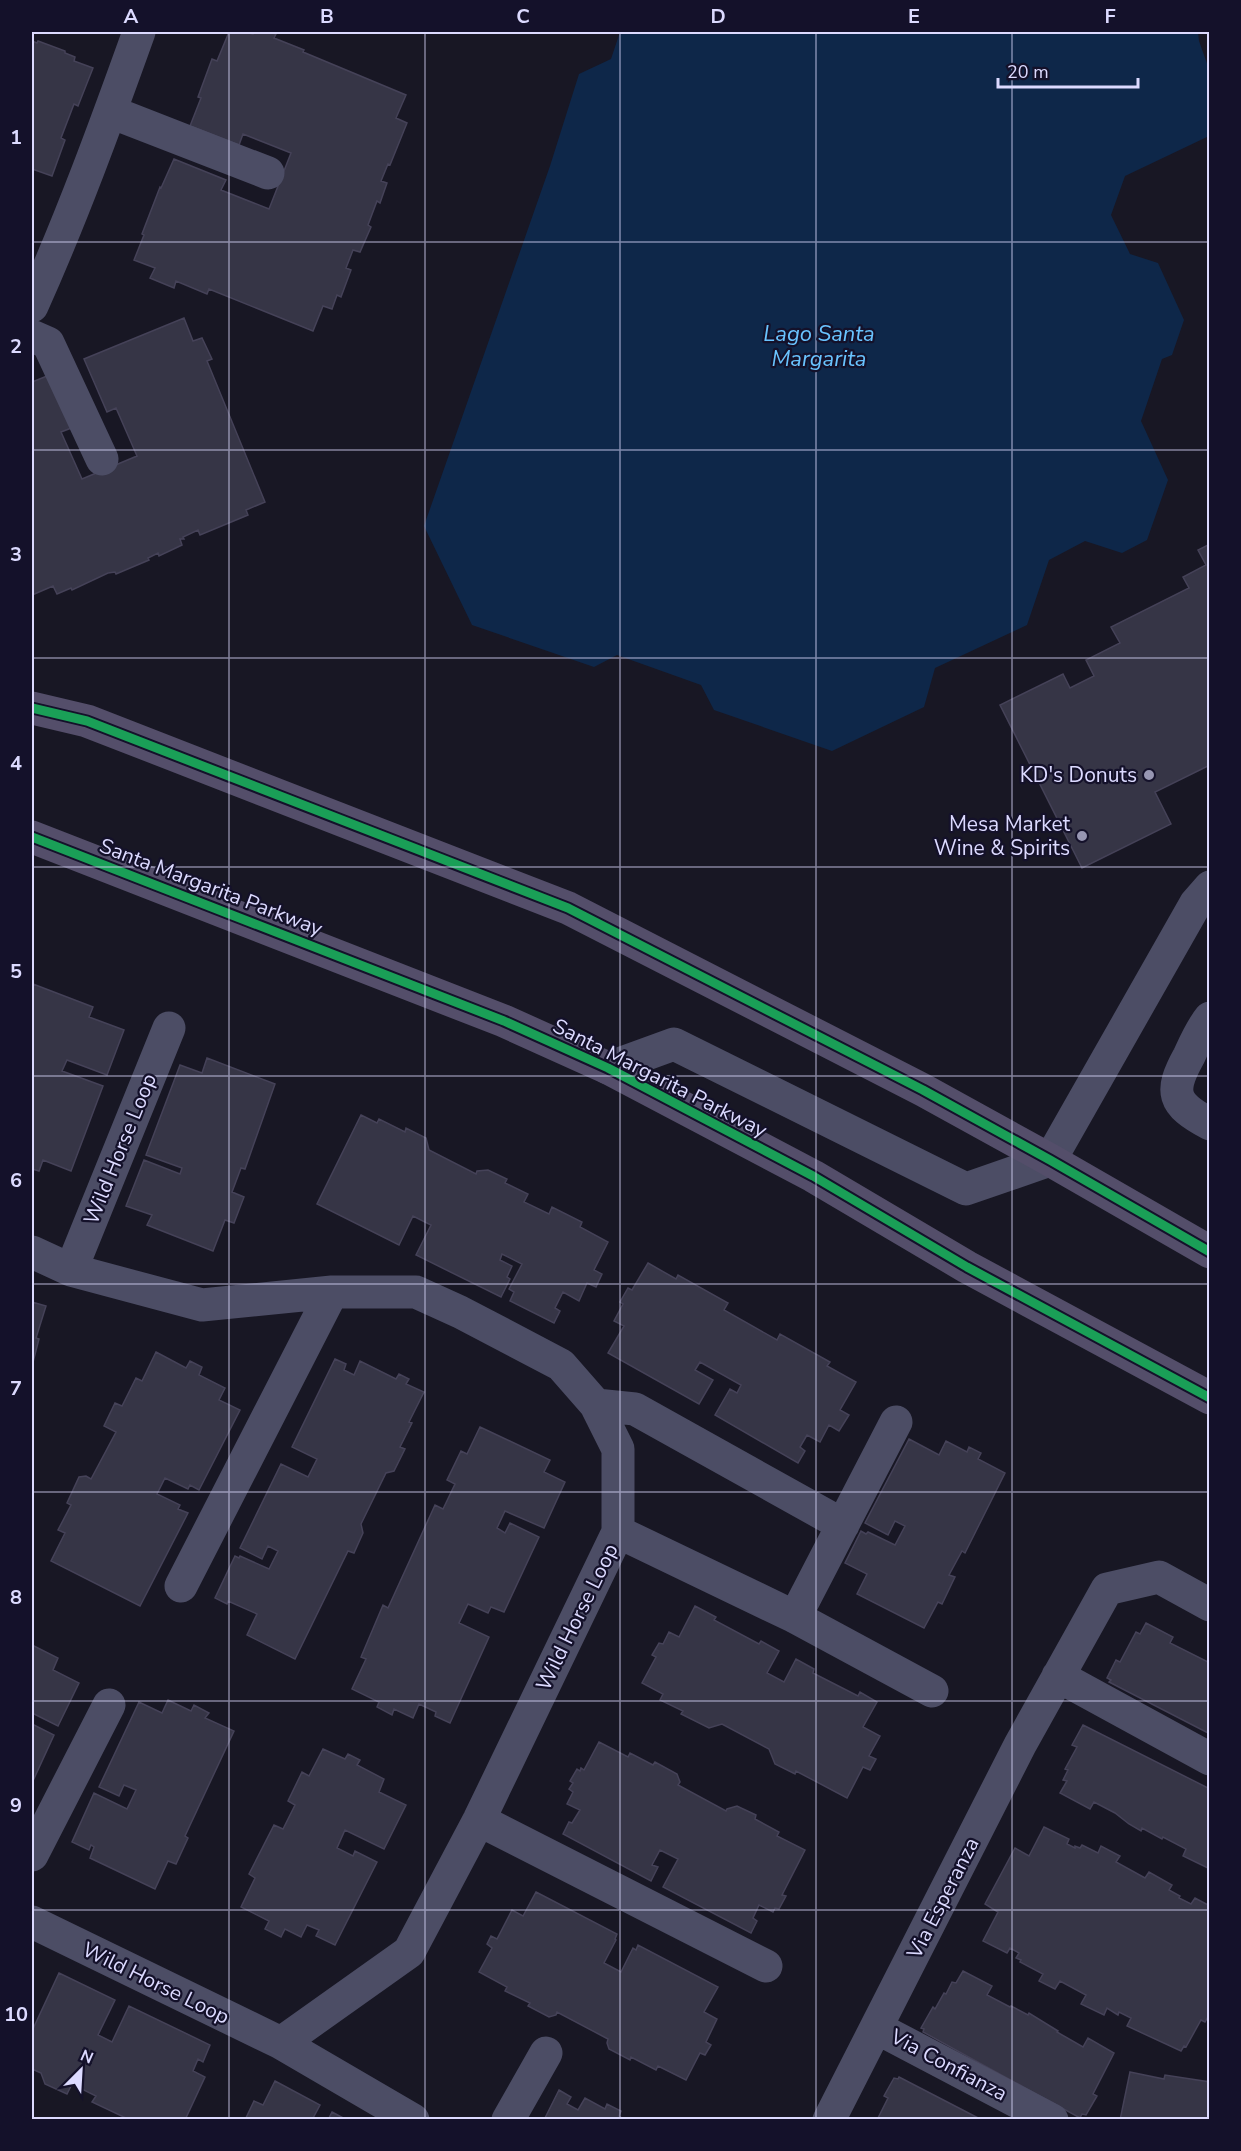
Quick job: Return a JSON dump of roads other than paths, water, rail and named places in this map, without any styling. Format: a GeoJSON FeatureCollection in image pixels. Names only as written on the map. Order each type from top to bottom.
{"type":"FeatureCollection","features":[{"type":"Feature","properties":{"kind":"main road"},"geometry":{"type":"LineString","coordinates":[[32,708],[87,721],[568,908],[923,1090],[1209,1252]]}},
{"type":"Feature","properties":{"kind":"main road","name":"Santa Margarita Parkway"},"geometry":{"type":"LineString","coordinates":[[32,837],[504,1021],[608,1068],[813,1176],[968,1267],[1209,1398]]}},
{"type":"Feature","properties":{"kind":"street"},"geometry":{"type":"LineString","coordinates":[[32,306],[111,112],[139,32]]}},
{"type":"Feature","properties":{"kind":"street"},"geometry":{"type":"LineString","coordinates":[[111,112],[268,173]]}},
{"type":"Feature","properties":{"kind":"street"},"geometry":{"type":"LineString","coordinates":[[32,336],[48,343],[102,459]]}},
{"type":"Feature","properties":{"kind":"street"},"geometry":{"type":"LineString","coordinates":[[608,1068],[674,1044],[966,1189],[1050,1160],[1196,903],[1209,887]]}},
{"type":"Feature","properties":{"kind":"street"},"geometry":{"type":"LineString","coordinates":[[1209,1018],[1175,1086],[1177,1096],[1184,1107],[1209,1124]]}},
{"type":"Feature","properties":{"kind":"street","name":"Wild Horse Loop"},"geometry":{"type":"LineString","coordinates":[[71,1270],[169,1028]]}},
{"type":"Feature","properties":{"kind":"street","name":"Wild Horse Loop"},"geometry":{"type":"LineString","coordinates":[[32,1252],[71,1270],[202,1305],[332,1292],[416,1292],[460,1312],[561,1365],[597,1405],[618,1449],[618,1532],[478,1820],[409,1952],[281,2043]]}},
{"type":"Feature","properties":{"kind":"street"},"geometry":{"type":"LineString","coordinates":[[181,1586],[332,1292]]}},
{"type":"Feature","properties":{"kind":"street"},"geometry":{"type":"LineString","coordinates":[[597,1405],[635,1409],[843,1525]]}},
{"type":"Feature","properties":{"kind":"street"},"geometry":{"type":"LineString","coordinates":[[795,1617],[896,1422]]}},
{"type":"Feature","properties":{"kind":"street"},"geometry":{"type":"LineString","coordinates":[[618,1532],[795,1617],[932,1691]]}},
{"type":"Feature","properties":{"kind":"street","name":"Via Esperanza"},"geometry":{"type":"LineString","coordinates":[[829,2120],[1020,1745],[1107,1589],[1159,1577],[1209,1605]]}},
{"type":"Feature","properties":{"kind":"street"},"geometry":{"type":"LineString","coordinates":[[1058,1676],[1209,1759]]}},
{"type":"Feature","properties":{"kind":"street"},"geometry":{"type":"LineString","coordinates":[[32,1855],[109,1706]]}},
{"type":"Feature","properties":{"kind":"street"},"geometry":{"type":"LineString","coordinates":[[478,1820],[766,1966]]}},
{"type":"Feature","properties":{"kind":"street","name":"Wild Horse Loop"},"geometry":{"type":"LineString","coordinates":[[32,1922],[281,2043],[413,2120]]}},
{"type":"Feature","properties":{"kind":"street","name":"Via Confianza"},"geometry":{"type":"LineString","coordinates":[[877,2028],[1052,2120]]}},
{"type":"Feature","properties":{"kind":"street"},"geometry":{"type":"LineString","coordinates":[[508,2120],[546,2052]]}},
{"type":"Feature","properties":{"kind":"water","name":"Lago Santa Margarita"},"geometry":{"type":"Polygon","coordinates":[[[620,32],[635,34],[640,32],[1198,32],[1209,69],[1209,136],[1125,176],[1111,215],[1130,254],[1158,263],[1184,320],[1172,355],[1162,359],[1141,421],[1168,480],[1147,540],[1122,553],[1085,541],[1049,560],[1027,625],[935,668],[924,707],[832,751],[714,710],[701,685],[617,655],[594,667],[472,625],[424,526],[550,166],[579,74],[611,59],[620,32]]]}},
{"type":"Feature","properties":{"kind":"place","name":"KD's Donuts"},"geometry":{"type":"Point","coordinates":[1149,775]}},
{"type":"Feature","properties":{"kind":"place","name":"Mesa Market Wine & Spirits"},"geometry":{"type":"Point","coordinates":[1082,836]}}]}
